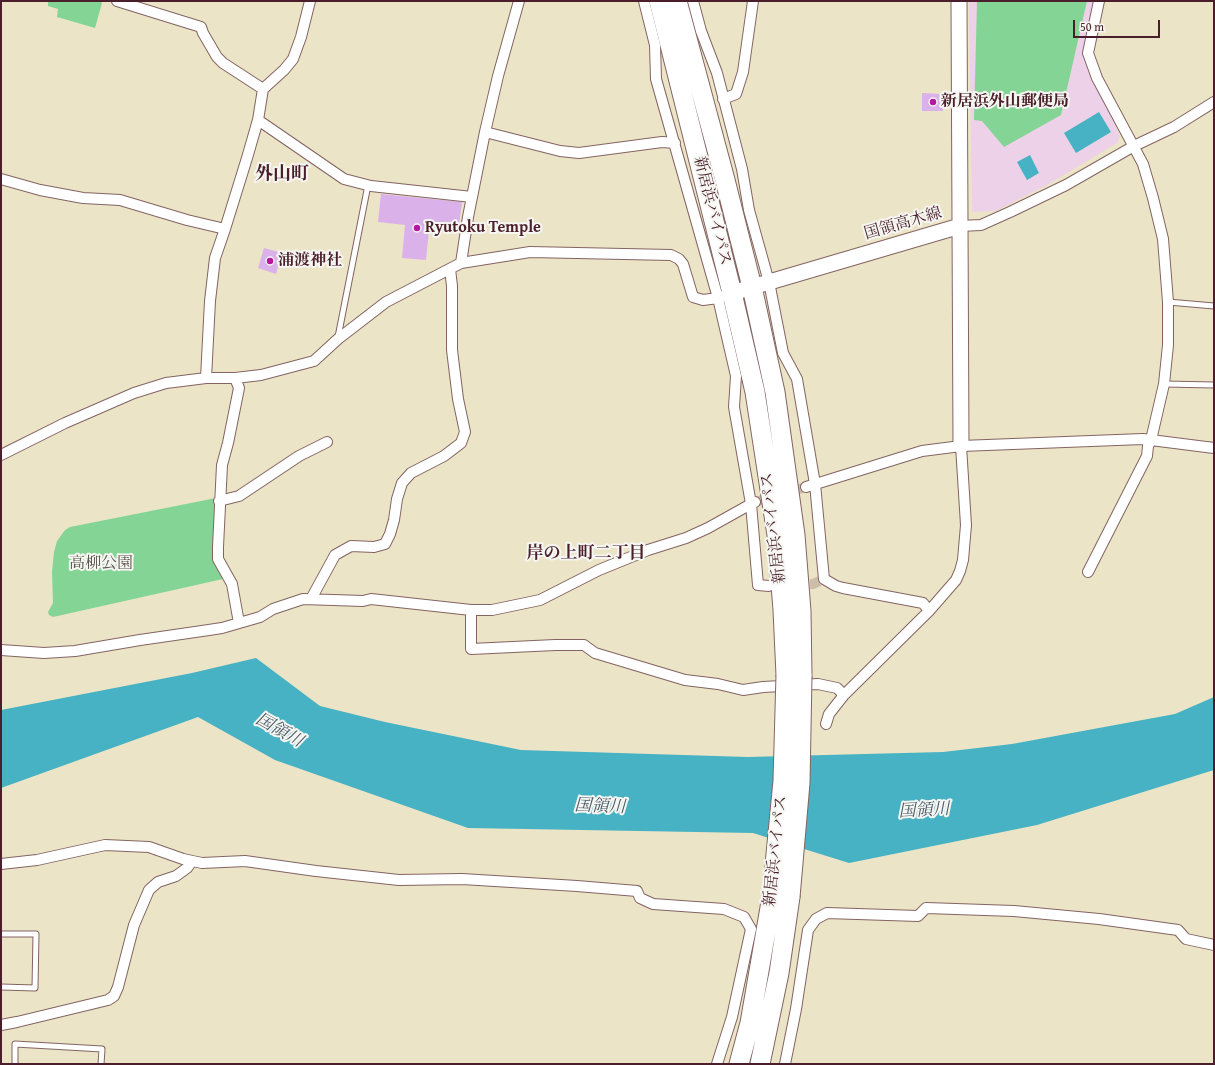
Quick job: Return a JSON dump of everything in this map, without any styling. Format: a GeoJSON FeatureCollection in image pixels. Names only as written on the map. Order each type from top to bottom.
{"type":"FeatureCollection","features":[{"type":"Feature","properties":{"kind":"highway","name":"新居浜バイパス"},"geometry":{"type":"LineString","coordinates":[[659,1],[725,295],[755,392],[777,535],[783,610],[794,676],[800,783],[781,896],[739,1064]]}},
{"type":"Feature","properties":{"kind":"highway","name":"新居浜バイパス"},"geometry":{"type":"LineString","coordinates":[[677,1],[725,180],[760,284],[795,535],[801,611],[794,676]]}},
{"type":"Feature","properties":{"kind":"highway","name":"新居浜バイパス"},"geometry":{"type":"LineString","coordinates":[[760,1064],[778,973],[781,896]]}},
{"type":"Feature","properties":{"kind":"main road","name":"国領高木線"},"geometry":{"type":"LineString","coordinates":[[725,295],[960,226],[959,1]]}},
{"type":"Feature","properties":{"kind":"main road"},"geometry":{"type":"LineString","coordinates":[[960,226],[961,446]]}},
{"type":"Feature","properties":{"kind":"street"},"geometry":{"type":"LineString","coordinates":[[117,1],[202,27],[203,33],[217,57],[223,63],[263,89]]}},
{"type":"Feature","properties":{"kind":"street"},"geometry":{"type":"LineString","coordinates":[[206,378],[210,301],[215,258],[225,230],[258,120],[263,89],[294,59],[310,1]]}},
{"type":"Feature","properties":{"kind":"street"},"geometry":{"type":"LineString","coordinates":[[461,264],[468,217],[485,132],[498,76],[519,1]]}},
{"type":"Feature","properties":{"kind":"street"},"geometry":{"type":"LineString","coordinates":[[644,1],[655,45],[656,79],[675,143],[725,295],[736,376],[734,407],[753,503],[758,585],[769,586]]}},
{"type":"Feature","properties":{"kind":"street"},"geometry":{"type":"LineString","coordinates":[[693,1],[701,31],[717,73],[742,169],[760,284],[783,353],[797,379],[824,579],[843,588],[923,603],[929,611]]}},
{"type":"Feature","properties":{"kind":"street"},"geometry":{"type":"LineString","coordinates":[[723,100],[736,94],[743,72],[753,1]]}},
{"type":"Feature","properties":{"kind":"street"},"geometry":{"type":"LineString","coordinates":[[1088,572],[1147,456],[1148,446],[1151,440],[1164,384],[1168,345],[1168,302],[1163,239],[1145,171],[1134,146],[1098,78],[1088,53],[1099,1]]}},
{"type":"Feature","properties":{"kind":"street"},"geometry":{"type":"LineString","coordinates":[[960,226],[981,225],[1066,185],[1134,146],[1174,127],[1214,102]]}},
{"type":"Feature","properties":{"kind":"street"},"geometry":{"type":"LineString","coordinates":[[258,120],[344,179],[368,185],[472,197]]}},
{"type":"Feature","properties":{"kind":"street"},"geometry":{"type":"LineString","coordinates":[[485,132],[560,151],[579,154],[662,142],[675,143]]}},
{"type":"Feature","properties":{"kind":"street"},"geometry":{"type":"LineString","coordinates":[[1,179],[40,190],[83,198],[126,201],[225,230]]}},
{"type":"Feature","properties":{"kind":"street"},"geometry":{"type":"LineString","coordinates":[[1,455],[65,423],[134,393],[166,383],[206,378],[235,378],[261,375],[314,361],[338,339],[386,302],[461,264],[530,252],[670,255],[679,259],[683,264],[693,298],[703,300],[725,295]]}},
{"type":"Feature","properties":{"kind":"street"},"geometry":{"type":"LineString","coordinates":[[311,599],[335,555],[351,546],[374,547],[384,544],[390,534],[397,499],[402,483],[411,473],[444,456],[461,443],[465,432],[458,399],[452,350],[452,286],[450,269]]}},
{"type":"Feature","properties":{"kind":"street"},"geometry":{"type":"LineString","coordinates":[[235,378],[239,388],[222,465],[219,501],[218,559],[232,584],[238,624]]}},
{"type":"Feature","properties":{"kind":"street"},"geometry":{"type":"LineString","coordinates":[[811,485],[922,451],[961,446],[1151,440],[1214,448]]}},
{"type":"Feature","properties":{"kind":"street"},"geometry":{"type":"LineString","coordinates":[[219,501],[239,496],[300,456],[327,442]]}},
{"type":"Feature","properties":{"kind":"street"},"geometry":{"type":"LineString","coordinates":[[826,724],[829,714],[844,695],[929,611],[956,580],[963,560],[966,525],[961,446]]}},
{"type":"Feature","properties":{"kind":"street"},"geometry":{"type":"LineString","coordinates":[[1,650],[44,653],[75,651],[202,631],[238,624],[260,617],[303,598],[363,601],[371,599],[471,610],[492,610],[540,600],[599,570],[648,550],[686,538],[702,531],[753,503]]}},
{"type":"Feature","properties":{"kind":"street"},"geometry":{"type":"LineString","coordinates":[[471,610],[471,649],[584,645],[595,654],[686,680],[718,684],[743,690],[763,687],[818,684],[837,688],[844,695]]}},
{"type":"Feature","properties":{"kind":"street"},"geometry":{"type":"LineString","coordinates":[[1,864],[37,860],[105,845],[148,847],[202,863],[245,861],[316,871],[399,880],[462,879],[637,891],[640,898],[653,904],[724,909],[744,917],[751,929],[732,1017],[717,1064]]}},
{"type":"Feature","properties":{"kind":"street"},"geometry":{"type":"LineString","coordinates":[[1,1025],[108,1000],[114,996],[118,987],[134,925],[149,890],[158,882],[176,876],[187,868],[192,861]]}},
{"type":"Feature","properties":{"kind":"street"},"geometry":{"type":"LineString","coordinates":[[784,1064],[796,1009],[808,930],[816,919],[827,913],[918,916],[926,908],[1014,911],[1098,919],[1178,930],[1186,939],[1214,945]]}},
{"type":"Feature","properties":{"kind":"lane"},"geometry":{"type":"LineString","coordinates":[[338,339],[368,185]]}},
{"type":"Feature","properties":{"kind":"lane"},"geometry":{"type":"LineString","coordinates":[[1168,302],[1214,306]]}},
{"type":"Feature","properties":{"kind":"lane"},"geometry":{"type":"LineString","coordinates":[[1164,384],[1214,385]]}},
{"type":"Feature","properties":{"kind":"lane"},"geometry":{"type":"LineString","coordinates":[[1,934],[36,934],[35,988],[1,987]]}},
{"type":"Feature","properties":{"kind":"lane"},"geometry":{"type":"LineString","coordinates":[[15,1064],[15,1044],[102,1049],[101,1064]]}},
{"type":"Feature","properties":{"kind":"shaded area"},"geometry":{"type":"Polygon","coordinates":[[[969,1],[1095,1],[1083,50],[1120,137],[1117,143],[1049,184],[996,211],[972,212],[969,1]]]}},
{"type":"Feature","properties":{"kind":"green space"},"geometry":{"type":"Polygon","coordinates":[[[48,1],[100,1],[102,3],[95,28],[57,17],[58,9],[48,6],[48,1]]]}},
{"type":"Feature","properties":{"kind":"green space"},"geometry":{"type":"Polygon","coordinates":[[[977,1],[1087,1],[1061,115],[1004,147],[982,121],[974,120],[977,1]]]}},
{"type":"Feature","properties":{"kind":"green space","name":"高柳公園"},"geometry":{"type":"Polygon","coordinates":[[[216,498],[214,561],[223,579],[53,617],[49,615],[48,612],[53,603],[52,572],[54,552],[57,541],[65,530],[70,527],[216,498]]]}},
{"type":"Feature","properties":{"kind":"water"},"geometry":{"type":"Polygon","coordinates":[[[1099,112],[1111,132],[1076,153],[1064,133],[1099,112]]]}},
{"type":"Feature","properties":{"kind":"water"},"geometry":{"type":"Polygon","coordinates":[[[1030,155],[1039,173],[1027,180],[1017,162],[1030,155]]]}},
{"type":"Feature","properties":{"kind":"water","name":"国領川"},"geometry":{"type":"Polygon","coordinates":[[[256,658],[320,706],[385,722],[521,750],[748,757],[943,752],[1012,744],[1175,714],[1214,697],[1214,770],[1037,825],[849,863],[753,833],[468,828],[275,760],[198,717],[1,788],[1,710],[192,673],[256,658]]]}},
{"type":"Feature","properties":{"kind":"building"},"geometry":{"type":"Polygon","coordinates":[[[922,93],[943,94],[943,111],[922,111],[922,93]]]}},
{"type":"Feature","properties":{"kind":"building","name":"Ryutoku Temple"},"geometry":{"type":"Polygon","coordinates":[[[381,194],[462,202],[458,233],[429,230],[426,260],[402,258],[405,225],[378,222],[381,194]]]}},
{"type":"Feature","properties":{"kind":"building","name":"浦渡神社"},"geometry":{"type":"Polygon","coordinates":[[[264,248],[282,253],[276,274],[258,268],[264,248]]]}},
{"type":"Feature","properties":{"kind":"tunnel"},"geometry":{"type":"LineString","coordinates":[[755,502],[806,487]]}},
{"type":"Feature","properties":{"kind":"tunnel"},"geometry":{"type":"LineString","coordinates":[[795,585],[813,584],[824,579]]}},
{"type":"Feature","properties":{"kind":"place","name":"新居浜外山郵便局"},"geometry":{"type":"Point","coordinates":[933,102]}},
{"type":"Feature","properties":{"kind":"place","name":"Ryutoku Temple"},"geometry":{"type":"Point","coordinates":[417,228]}},
{"type":"Feature","properties":{"kind":"place","name":"浦渡神社"},"geometry":{"type":"Point","coordinates":[270,261]}},
{"type":"Feature","properties":{"kind":"district","name":"外山町"},"geometry":{"type":"Point","coordinates":[282,174]}},
{"type":"Feature","properties":{"kind":"district","name":"岸の上町二丁目"},"geometry":{"type":"Point","coordinates":[586,554]}}]}
